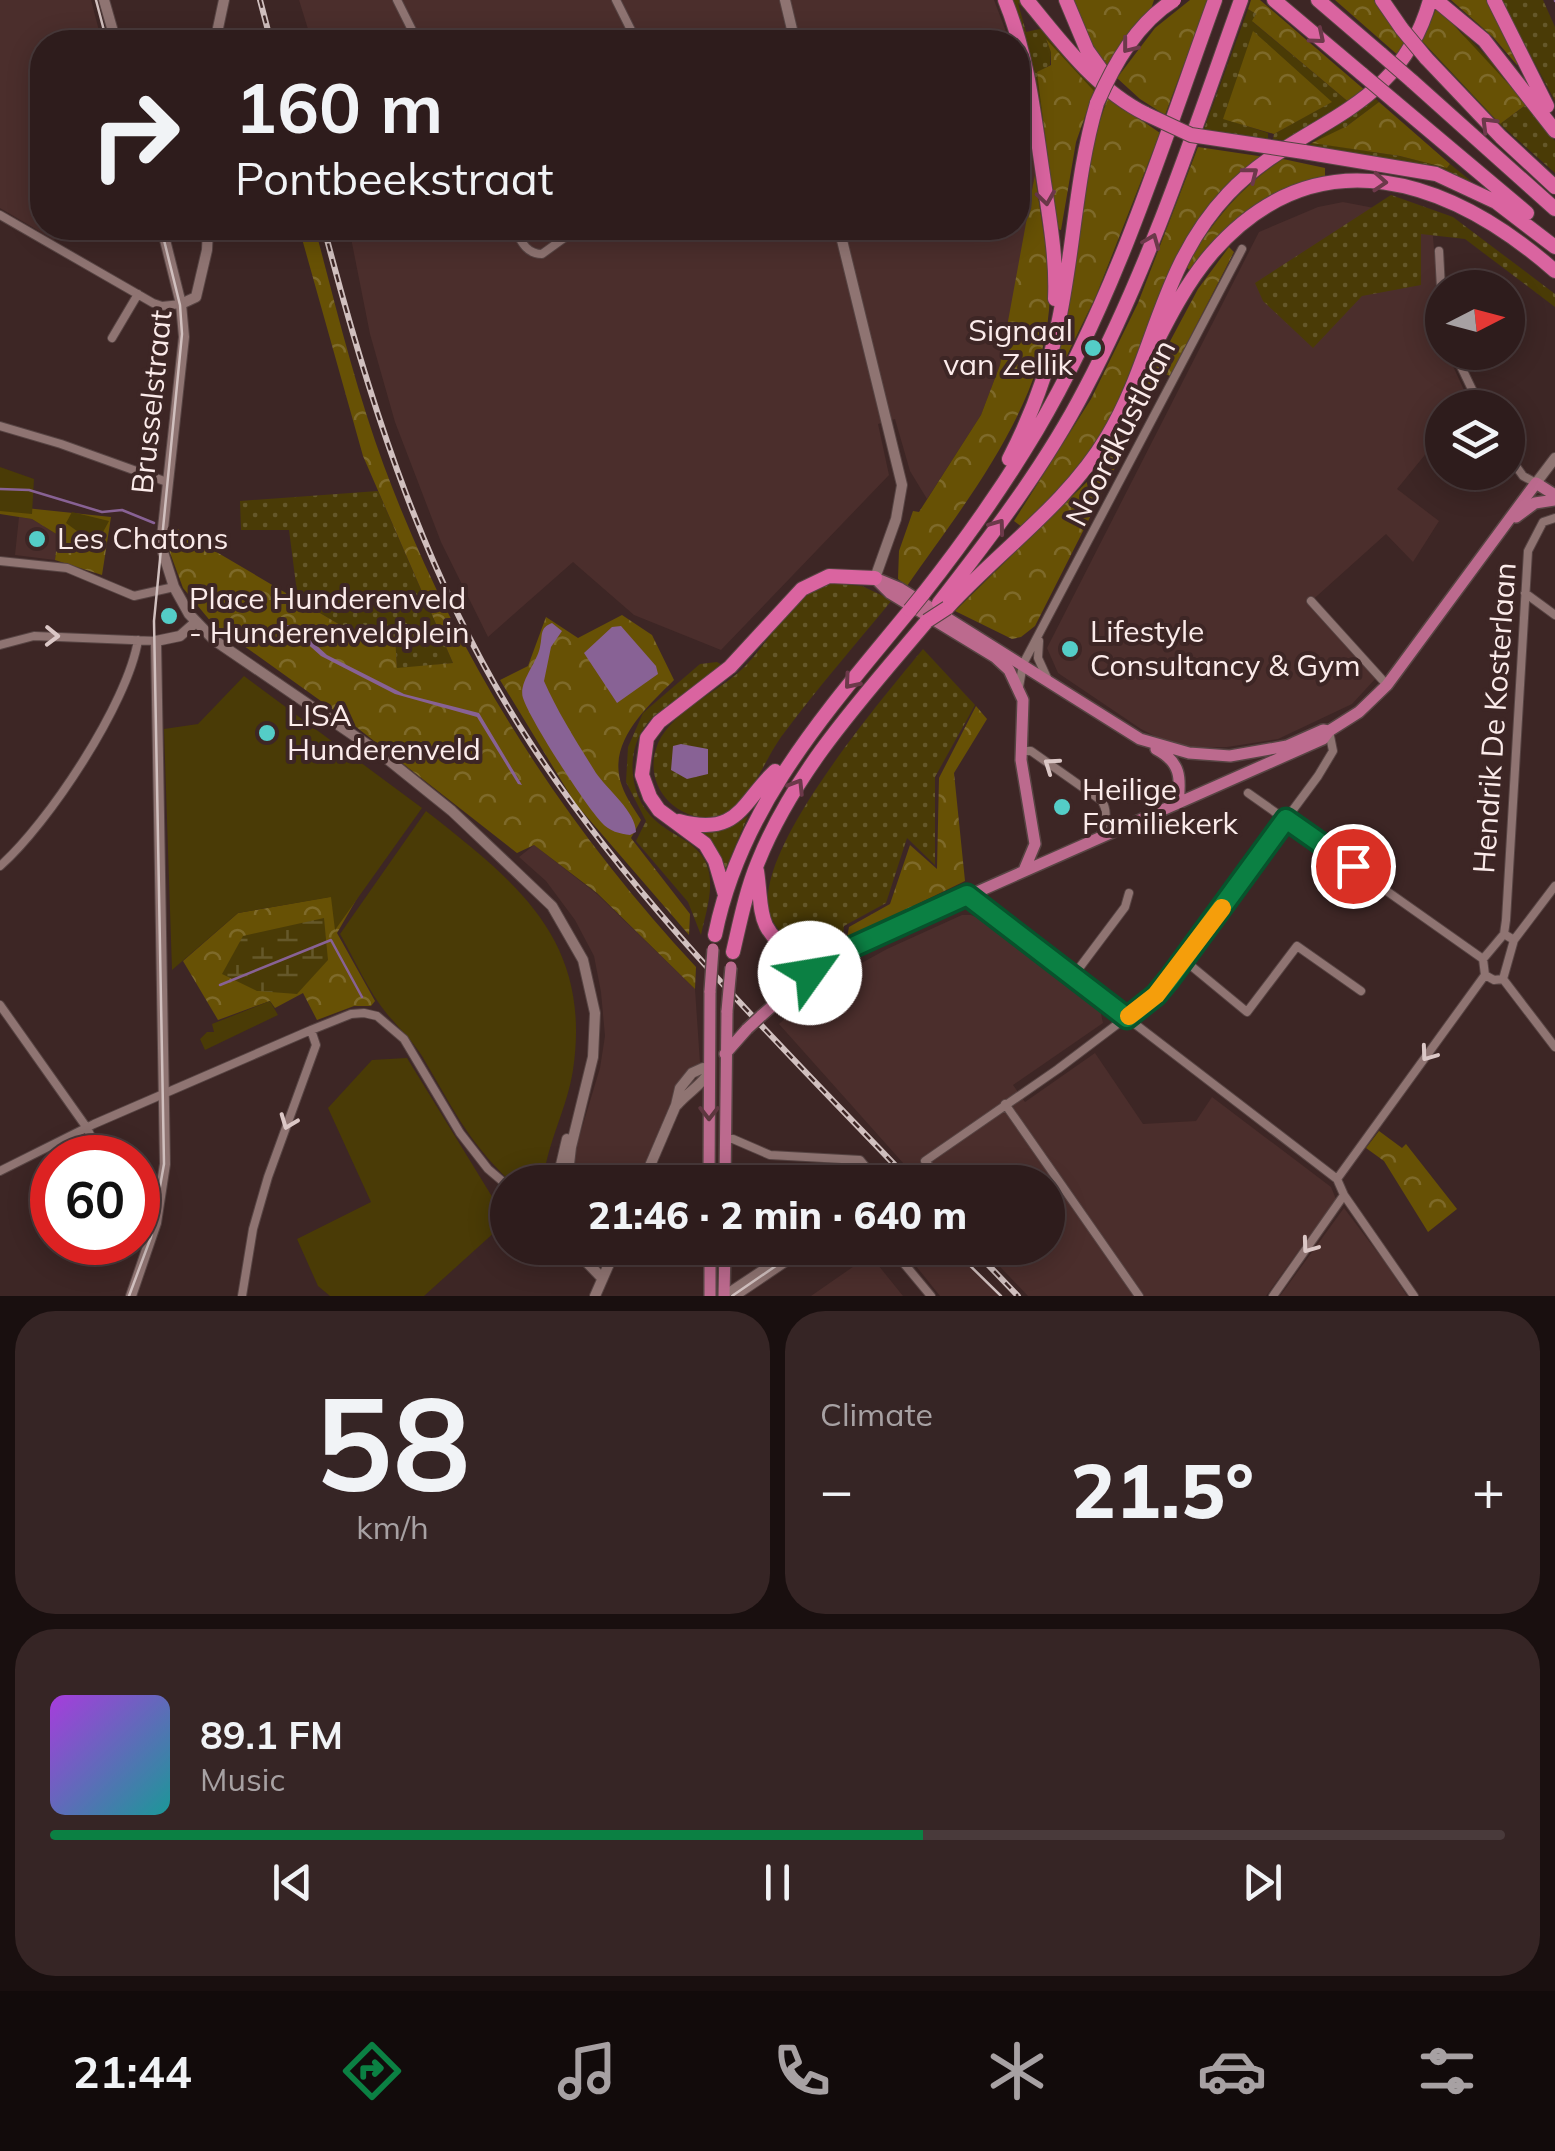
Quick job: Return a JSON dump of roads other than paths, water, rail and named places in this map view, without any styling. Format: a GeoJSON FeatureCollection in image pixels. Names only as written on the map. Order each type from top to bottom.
{"type":"FeatureCollection","features":[{"type":"Feature","properties":{"kind":"highway"},"geometry":{"type":"LineString","coordinates":[[1005,0],[1015,30]]}},
{"type":"Feature","properties":{"kind":"highway"},"geometry":{"type":"LineString","coordinates":[[1027,0],[1100,82],[1127,105],[1146,114],[1192,134],[1436,174],[1496,202],[1555,247]]}},
{"type":"Feature","properties":{"kind":"highway"},"geometry":{"type":"LineString","coordinates":[[1066,0],[1100,70],[1146,114]]}},
{"type":"Feature","properties":{"kind":"highway"},"geometry":{"type":"LineString","coordinates":[[1004,480],[1008,461],[1042,386],[1055,339],[1084,146],[1097,102],[1133,39],[1174,0]]}},
{"type":"Feature","properties":{"kind":"highway"},"geometry":{"type":"LineString","coordinates":[[714,942],[725,896],[754,823],[794,755],[924,594],[1004,480],[1058,392],[1113,276],[1214,0]]}},
{"type":"Feature","properties":{"kind":"highway"},"geometry":{"type":"LineString","coordinates":[[943,606],[1032,478],[1090,378],[1126,304],[1169,198],[1242,0]]}},
{"type":"Feature","properties":{"kind":"highway"},"geometry":{"type":"LineString","coordinates":[[1274,0],[1555,237]]}},
{"type":"Feature","properties":{"kind":"highway"},"geometry":{"type":"LineString","coordinates":[[1318,0],[1555,210]]}},
{"type":"Feature","properties":{"kind":"highway"},"geometry":{"type":"LineString","coordinates":[[1382,0],[1426,58],[1555,187]]}},
{"type":"Feature","properties":{"kind":"highway"},"geometry":{"type":"LineString","coordinates":[[1122,409],[1167,289],[1212,212],[1248,176],[1348,112],[1381,86],[1410,50],[1433,0],[1450,10],[1504,63],[1555,131]]}},
{"type":"Feature","properties":{"kind":"highway"},"geometry":{"type":"LineString","coordinates":[[1494,0],[1555,119]]}},
{"type":"Feature","properties":{"kind":"highway"},"geometry":{"type":"LineString","coordinates":[[1030,89],[1054,252],[1055,304],[1051,329],[1055,339]]}},
{"type":"Feature","properties":{"kind":"highway"},"geometry":{"type":"LineString","coordinates":[[1404,168],[1485,211],[1522,238],[1530,250]]}},
{"type":"Feature","properties":{"kind":"highway"},"geometry":{"type":"LineString","coordinates":[[732,960],[756,865],[808,768],[927,621],[1088,467],[1166,324],[1210,256],[1256,214],[1306,190],[1365,181],[1416,187],[1468,208],[1555,271]]}},
{"type":"Feature","properties":{"kind":"highway"},"geometry":{"type":"LineString","coordinates":[[725,896],[704,844],[650,798],[642,774],[646,738],[659,722],[730,667],[812,582],[846,575],[875,578]]}},
{"type":"Feature","properties":{"kind":"highway"},"geometry":{"type":"LineString","coordinates":[[673,820],[707,825],[733,818],[746,809],[770,776],[794,755]]}},
{"type":"Feature","properties":{"kind":"highway"},"geometry":{"type":"LineString","coordinates":[[756,865],[762,921],[776,941],[799,954]]}},
{"type":"Feature","properties":{"kind":"main road"},"geometry":{"type":"LineString","coordinates":[[708,1072],[761,1016],[806,977],[846,950],[1324,739],[1387,684],[1536,483],[1555,498]]}},
{"type":"Feature","properties":{"kind":"main road"},"geometry":{"type":"LineString","coordinates":[[1504,526],[1535,503],[1555,498]]}},
{"type":"Feature","properties":{"kind":"main road"},"geometry":{"type":"LineString","coordinates":[[875,578],[892,584],[1022,664],[1176,764],[1180,777],[1178,804]]}},
{"type":"Feature","properties":{"kind":"main road"},"geometry":{"type":"LineString","coordinates":[[875,578],[890,593],[995,657],[1009,670],[1021,694],[1020,751],[1035,844],[1025,868]]}},
{"type":"Feature","properties":{"kind":"main road"},"geometry":{"type":"LineString","coordinates":[[1021,694],[1032,685],[1050,684]]}},
{"type":"Feature","properties":{"kind":"main road"},"geometry":{"type":"LineString","coordinates":[[1140,738],[1204,755],[1255,754],[1330,730]]}},
{"type":"Feature","properties":{"kind":"main road"},"geometry":{"type":"LineString","coordinates":[[1035,844],[1054,860]]}},
{"type":"Feature","properties":{"kind":"main road"},"geometry":{"type":"LineString","coordinates":[[708,1165],[714,942]]}},
{"type":"Feature","properties":{"kind":"main road"},"geometry":{"type":"LineString","coordinates":[[806,977],[790,981],[782,970],[784,960],[799,954],[846,950]]}},
{"type":"Feature","properties":{"kind":"main road"},"geometry":{"type":"LineString","coordinates":[[799,954],[806,977]]}},
{"type":"Feature","properties":{"kind":"main road"},"geometry":{"type":"LineString","coordinates":[[725,1165],[725,1054],[732,960]]}},
{"type":"Feature","properties":{"kind":"main road"},"geometry":{"type":"LineString","coordinates":[[710,1265],[710,1296]]}},
{"type":"Feature","properties":{"kind":"main road"},"geometry":{"type":"LineString","coordinates":[[724,1296],[725,1265]]}},
{"type":"Feature","properties":{"kind":"street"},"geometry":{"type":"LineString","coordinates":[[104,0],[113,30]]}},
{"type":"Feature","properties":{"kind":"street"},"geometry":{"type":"LineString","coordinates":[[218,30],[224,0]]}},
{"type":"Feature","properties":{"kind":"street"},"geometry":{"type":"LineString","coordinates":[[397,0],[412,30]]}},
{"type":"Feature","properties":{"kind":"street"},"geometry":{"type":"LineString","coordinates":[[616,0],[632,30]]}},
{"type":"Feature","properties":{"kind":"street"},"geometry":{"type":"LineString","coordinates":[[785,0],[792,30]]}},
{"type":"Feature","properties":{"kind":"street"},"geometry":{"type":"LineString","coordinates":[[0,215],[30,232]]}},
{"type":"Feature","properties":{"kind":"street"},"geometry":{"type":"LineString","coordinates":[[44,240],[162,306],[182,304],[165,240]]}},
{"type":"Feature","properties":{"kind":"street","name":"Brusselstraat"},"geometry":{"type":"LineString","coordinates":[[206,240],[200,287],[196,297],[182,304],[183,350],[161,546],[174,587],[196,622],[214,640],[410,777],[452,811],[552,906],[583,960],[592,994],[593,1057],[586,1086]]}},
{"type":"Feature","properties":{"kind":"street"},"geometry":{"type":"LineString","coordinates":[[521,240],[536,254],[561,240]]}},
{"type":"Feature","properties":{"kind":"street"},"geometry":{"type":"LineString","coordinates":[[842,240],[902,485],[896,519],[875,578]]}},
{"type":"Feature","properties":{"kind":"street","name":"Noordkustlaan"},"geometry":{"type":"LineString","coordinates":[[1022,664],[1242,248]]}},
{"type":"Feature","properties":{"kind":"street"},"geometry":{"type":"LineString","coordinates":[[1438,251],[1439,270]]}},
{"type":"Feature","properties":{"kind":"street"},"geometry":{"type":"LineString","coordinates":[[112,338],[138,294]]}},
{"type":"Feature","properties":{"kind":"street"},"geometry":{"type":"LineString","coordinates":[[0,426],[167,482]]}},
{"type":"Feature","properties":{"kind":"street"},"geometry":{"type":"LineString","coordinates":[[1525,477],[1536,483],[1555,458]]}},
{"type":"Feature","properties":{"kind":"street","name":"Hendrik De Kosterlaan"},"geometry":{"type":"LineString","coordinates":[[1504,934],[1531,541],[1543,522],[1555,518]]}},
{"type":"Feature","properties":{"kind":"street"},"geometry":{"type":"LineString","coordinates":[[0,561],[67,568],[134,596],[174,587]]}},
{"type":"Feature","properties":{"kind":"street"},"geometry":{"type":"LineString","coordinates":[[1525,593],[1555,615]]}},
{"type":"Feature","properties":{"kind":"street"},"geometry":{"type":"LineString","coordinates":[[1311,601],[1387,684]]}},
{"type":"Feature","properties":{"kind":"street"},"geometry":{"type":"LineString","coordinates":[[0,645],[34,636],[156,641],[180,636],[196,622]]}},
{"type":"Feature","properties":{"kind":"street"},"geometry":{"type":"LineString","coordinates":[[1039,638],[1038,658],[1050,684]]}},
{"type":"Feature","properties":{"kind":"street"},"geometry":{"type":"LineString","coordinates":[[0,866],[42,821],[68,784],[118,695],[138,640]]}},
{"type":"Feature","properties":{"kind":"street"},"geometry":{"type":"LineString","coordinates":[[131,1296],[164,1176],[156,641]]}},
{"type":"Feature","properties":{"kind":"street"},"geometry":{"type":"LineString","coordinates":[[1021,694],[1022,664]]}},
{"type":"Feature","properties":{"kind":"street"},"geometry":{"type":"LineString","coordinates":[[927,1165],[924,1161],[1156,995],[1334,751],[1330,730]]}},
{"type":"Feature","properties":{"kind":"street"},"geometry":{"type":"LineString","coordinates":[[1020,751],[1031,751],[1102,801],[1107,809],[1099,839]]}},
{"type":"Feature","properties":{"kind":"street"},"geometry":{"type":"LineString","coordinates":[[1248,792],[1483,959]]}},
{"type":"Feature","properties":{"kind":"street"},"geometry":{"type":"LineString","coordinates":[[1503,979],[1514,940],[1555,886]]}},
{"type":"Feature","properties":{"kind":"street"},"geometry":{"type":"LineString","coordinates":[[1074,975],[1125,907],[1129,894]]}},
{"type":"Feature","properties":{"kind":"street"},"geometry":{"type":"LineString","coordinates":[[967,895],[1338,1179],[1344,1195],[1414,1296]]}},
{"type":"Feature","properties":{"kind":"street"},"geometry":{"type":"LineString","coordinates":[[1338,1179],[1485,975],[1483,959],[1504,934],[1514,940]]}},
{"type":"Feature","properties":{"kind":"street"},"geometry":{"type":"LineString","coordinates":[[1184,960],[1247,1012],[1297,946],[1362,991]]}},
{"type":"Feature","properties":{"kind":"street"},"geometry":{"type":"LineString","coordinates":[[1485,975],[1503,979]]}},
{"type":"Feature","properties":{"kind":"street"},"geometry":{"type":"LineString","coordinates":[[1503,979],[1555,1047]]}},
{"type":"Feature","properties":{"kind":"street"},"geometry":{"type":"LineString","coordinates":[[0,1005],[90,1135]]}},
{"type":"Feature","properties":{"kind":"street"},"geometry":{"type":"LineString","coordinates":[[0,1171],[86,1128],[312,1030],[351,1014],[364,1013],[377,1016],[404,1040],[460,1134],[490,1171]]}},
{"type":"Feature","properties":{"kind":"street"},"geometry":{"type":"LineString","coordinates":[[242,1296],[253,1229],[268,1177],[316,1045],[312,1030]]}},
{"type":"Feature","properties":{"kind":"street"},"geometry":{"type":"LineString","coordinates":[[651,1165],[686,1080],[703,1068],[708,1072]]}},
{"type":"Feature","properties":{"kind":"street"},"geometry":{"type":"LineString","coordinates":[[561,1165],[570,1125],[586,1086]]}},
{"type":"Feature","properties":{"kind":"street"},"geometry":{"type":"LineString","coordinates":[[568,1165],[586,1086]]}},
{"type":"Feature","properties":{"kind":"street"},"geometry":{"type":"LineString","coordinates":[[1005,1104],[1139,1296]]}},
{"type":"Feature","properties":{"kind":"street"},"geometry":{"type":"LineString","coordinates":[[725,1139],[734,1139],[770,1155],[860,1160],[864,1165]]}},
{"type":"Feature","properties":{"kind":"street"},"geometry":{"type":"LineString","coordinates":[[1273,1296],[1344,1195]]}},
{"type":"Feature","properties":{"kind":"street"},"geometry":{"type":"LineString","coordinates":[[590,1265],[602,1278]]}},
{"type":"Feature","properties":{"kind":"street"},"geometry":{"type":"LineString","coordinates":[[596,1296],[608,1265]]}},
{"type":"Feature","properties":{"kind":"street"},"geometry":{"type":"LineString","coordinates":[[724,1296],[770,1265]]}},
{"type":"Feature","properties":{"kind":"street"},"geometry":{"type":"LineString","coordinates":[[736,1296],[782,1265]]}},
{"type":"Feature","properties":{"kind":"street"},"geometry":{"type":"LineString","coordinates":[[906,1265],[932,1296]]}},
{"type":"Feature","properties":{"kind":"waterway"},"geometry":{"type":"LineString","coordinates":[[0,489],[29,490],[102,512],[122,510],[154,523]]}},
{"type":"Feature","properties":{"kind":"waterway"},"geometry":{"type":"LineString","coordinates":[[220,985],[331,940],[362,997]]}},
{"type":"Feature","properties":{"kind":"tram line"},"geometry":{"type":"LineString","coordinates":[[96,0],[104,30]]}},
{"type":"Feature","properties":{"kind":"tram line"},"geometry":{"type":"LineString","coordinates":[[129,1296],[151,1237],[164,1164],[154,621],[182,334],[180,305],[164,240]]}},
{"type":"Feature","properties":{"kind":"tram line"},"geometry":{"type":"LineString","coordinates":[[732,1296],[777,1265]]}},
{"type":"Feature","properties":{"kind":"tram line"},"geometry":{"type":"LineString","coordinates":[[969,1265],[1001,1296]]}},
{"type":"Feature","properties":{"kind":"railway"},"geometry":{"type":"LineString","coordinates":[[260,0],[268,30]]}},
{"type":"Feature","properties":{"kind":"railway"},"geometry":{"type":"LineString","coordinates":[[327,240],[362,363],[406,494],[461,622],[494,684],[572,804],[616,861],[760,1025],[895,1165]]}},
{"type":"Feature","properties":{"kind":"railway"},"geometry":{"type":"LineString","coordinates":[[988,1265],[1018,1296]]}},
{"type":"Feature","properties":{"kind":"place","name":"Signaal van Zellik"},"geometry":{"type":"Point","coordinates":[1093,348]}},
{"type":"Feature","properties":{"kind":"place","name":"Les Chatons"},"geometry":{"type":"Point","coordinates":[37,539]}},
{"type":"Feature","properties":{"kind":"place","name":"Place Hunderenveld - Hunderenveldplein"},"geometry":{"type":"Point","coordinates":[169,616]}},
{"type":"Feature","properties":{"kind":"place","name":"Lifestyle Consultancy & Gym"},"geometry":{"type":"Point","coordinates":[1070,649]}},
{"type":"Feature","properties":{"kind":"place","name":"LISA Hunderenveld"},"geometry":{"type":"Point","coordinates":[267,733]}},
{"type":"Feature","properties":{"kind":"place","name":"Heilige Familiekerk"},"geometry":{"type":"Point","coordinates":[1062,807]}}]}
